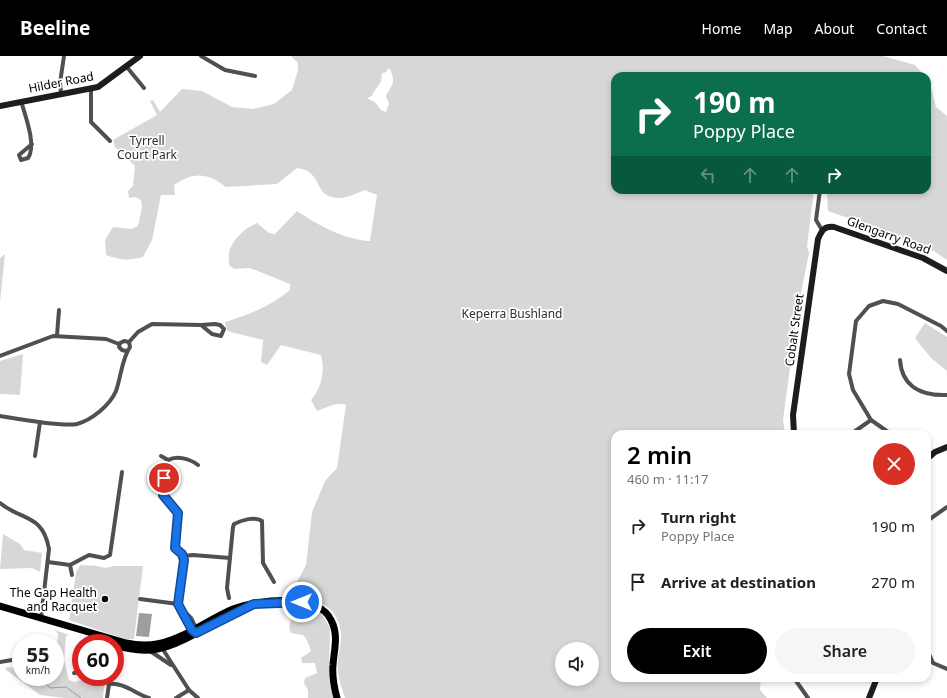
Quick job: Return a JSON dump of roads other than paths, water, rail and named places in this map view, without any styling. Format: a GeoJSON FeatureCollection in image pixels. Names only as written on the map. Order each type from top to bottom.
{"type":"FeatureCollection","features":[{"type":"Feature","properties":{"kind":"main road"},"geometry":{"type":"LineString","coordinates":[[124,648],[136,651],[150,651],[181,639],[195,630],[254,604],[302,602],[316,605],[328,615],[334,628],[336,639],[333,676],[337,698]]}},
{"type":"Feature","properties":{"kind":"main road"},"geometry":{"type":"LineString","coordinates":[[0,606],[126,643],[145,646],[161,646]]}},
{"type":"Feature","properties":{"kind":"main road"},"geometry":{"type":"LineString","coordinates":[[43,619],[81,634]]}},
{"type":"Feature","properties":{"kind":"street"},"geometry":{"type":"LineString","coordinates":[[61,93],[60,83],[64,56]]}},
{"type":"Feature","properties":{"kind":"street","name":"Hilder Road"},"geometry":{"type":"LineString","coordinates":[[0,106],[102,85],[140,56]]}},
{"type":"Feature","properties":{"kind":"street"},"geometry":{"type":"LineString","coordinates":[[201,56],[226,70],[255,76]]}},
{"type":"Feature","properties":{"kind":"street"},"geometry":{"type":"LineString","coordinates":[[126,66],[144,88]]}},
{"type":"Feature","properties":{"kind":"street"},"geometry":{"type":"LineString","coordinates":[[91,88],[91,122],[110,141]]}},
{"type":"Feature","properties":{"kind":"street"},"geometry":{"type":"LineString","coordinates":[[21,101],[32,144]]}},
{"type":"Feature","properties":{"kind":"street"},"geometry":{"type":"LineString","coordinates":[[819,194],[816,220],[822,230]]}},
{"type":"Feature","properties":{"kind":"street","name":"Glengarry Road"},"geometry":{"type":"LineString","coordinates":[[822,230],[828,227],[834,227],[923,258],[947,271]]}},
{"type":"Feature","properties":{"kind":"street","name":"Cobalt Street"},"geometry":{"type":"LineString","coordinates":[[794,430],[793,415],[818,239],[822,230]]}},
{"type":"Feature","properties":{"kind":"street"},"geometry":{"type":"LineString","coordinates":[[886,430],[872,420],[853,390],[849,374],[856,321],[868,306],[883,301],[898,304],[941,326],[947,331]]}},
{"type":"Feature","properties":{"kind":"street"},"geometry":{"type":"LineString","coordinates":[[57,335],[59,310]]}},
{"type":"Feature","properties":{"kind":"street"},"geometry":{"type":"LineString","coordinates":[[128,342],[138,332],[152,324],[201,324],[220,325],[224,332],[221,336],[215,336],[201,324]]}},
{"type":"Feature","properties":{"kind":"street"},"geometry":{"type":"LineString","coordinates":[[0,356],[57,335],[106,339],[119,344]]}},
{"type":"Feature","properties":{"kind":"street"},"geometry":{"type":"LineString","coordinates":[[119,344],[124,340],[128,342]]}},
{"type":"Feature","properties":{"kind":"street"},"geometry":{"type":"LineString","coordinates":[[0,416],[40,422],[77,424],[100,410],[109,402],[116,391],[126,351],[130,347],[128,342]]}},
{"type":"Feature","properties":{"kind":"street"},"geometry":{"type":"LineString","coordinates":[[119,344],[121,350],[126,351]]}},
{"type":"Feature","properties":{"kind":"street"},"geometry":{"type":"LineString","coordinates":[[900,360],[900,366],[913,387],[929,395],[947,395]]}},
{"type":"Feature","properties":{"kind":"street"},"geometry":{"type":"LineString","coordinates":[[857,430],[872,420]]}},
{"type":"Feature","properties":{"kind":"street"},"geometry":{"type":"LineString","coordinates":[[35,456],[40,422]]}},
{"type":"Feature","properties":{"kind":"street"},"geometry":{"type":"LineString","coordinates":[[931,456],[935,452],[947,447]]}},
{"type":"Feature","properties":{"kind":"street"},"geometry":{"type":"LineString","coordinates":[[162,456],[168,460]]}},
{"type":"Feature","properties":{"kind":"street"},"geometry":{"type":"LineString","coordinates":[[168,460],[174,458],[185,459],[192,460],[198,464]]}},
{"type":"Feature","properties":{"kind":"street"},"geometry":{"type":"LineString","coordinates":[[168,460],[163,495],[177,511],[174,544],[175,548],[183,556],[179,605],[195,630]]}},
{"type":"Feature","properties":{"kind":"street"},"geometry":{"type":"LineString","coordinates":[[48,562],[70,565],[89,555],[104,558],[110,555],[122,472]]}},
{"type":"Feature","properties":{"kind":"street"},"geometry":{"type":"LineString","coordinates":[[0,503],[39,525],[47,539],[49,549],[43,619]]}},
{"type":"Feature","properties":{"kind":"street"},"geometry":{"type":"LineString","coordinates":[[931,518],[947,507]]}},
{"type":"Feature","properties":{"kind":"street"},"geometry":{"type":"LineString","coordinates":[[229,598],[227,588],[234,524],[249,519],[259,519],[263,523],[263,563],[274,582]]}},
{"type":"Feature","properties":{"kind":"street"},"geometry":{"type":"LineString","coordinates":[[183,556],[192,555],[230,558]]}},
{"type":"Feature","properties":{"kind":"street"},"geometry":{"type":"LineString","coordinates":[[70,565],[72,575]]}},
{"type":"Feature","properties":{"kind":"street"},"geometry":{"type":"LineString","coordinates":[[140,599],[179,605]]}},
{"type":"Feature","properties":{"kind":"street"},"geometry":{"type":"LineString","coordinates":[[161,646],[189,690],[198,698]]}},
{"type":"Feature","properties":{"kind":"street"},"geometry":{"type":"LineString","coordinates":[[150,651],[174,668]]}},
{"type":"Feature","properties":{"kind":"street"},"geometry":{"type":"LineString","coordinates":[[931,658],[933,663],[947,669]]}},
{"type":"Feature","properties":{"kind":"street"},"geometry":{"type":"LineString","coordinates":[[0,662],[12,660]]}},
{"type":"Feature","properties":{"kind":"street"},"geometry":{"type":"LineString","coordinates":[[797,682],[808,698]]}},
{"type":"Feature","properties":{"kind":"street"},"geometry":{"type":"LineString","coordinates":[[869,698],[875,682]]}},
{"type":"Feature","properties":{"kind":"street"},"geometry":{"type":"LineString","coordinates":[[107,698],[109,686]]}},
{"type":"Feature","properties":{"kind":"street"},"geometry":{"type":"LineString","coordinates":[[123,686],[149,698]]}},
{"type":"Feature","properties":{"kind":"street"},"geometry":{"type":"LineString","coordinates":[[176,698],[189,690]]}},
{"type":"Feature","properties":{"kind":"waterway"},"geometry":{"type":"LineString","coordinates":[[48,686],[50,688],[66,687],[81,698]]}},
{"type":"Feature","properties":{"kind":"place","name":"The Gap Health and Racquet"},"geometry":{"type":"Point","coordinates":[105,599]}},
{"type":"Feature","properties":{"kind":"park label","name":"Tyrrell Court Park"},"geometry":{"type":"Point","coordinates":[147,147]}},
{"type":"Feature","properties":{"kind":"park label","name":"Keperra Bushland"},"geometry":{"type":"Point","coordinates":[512,313]}}]}
